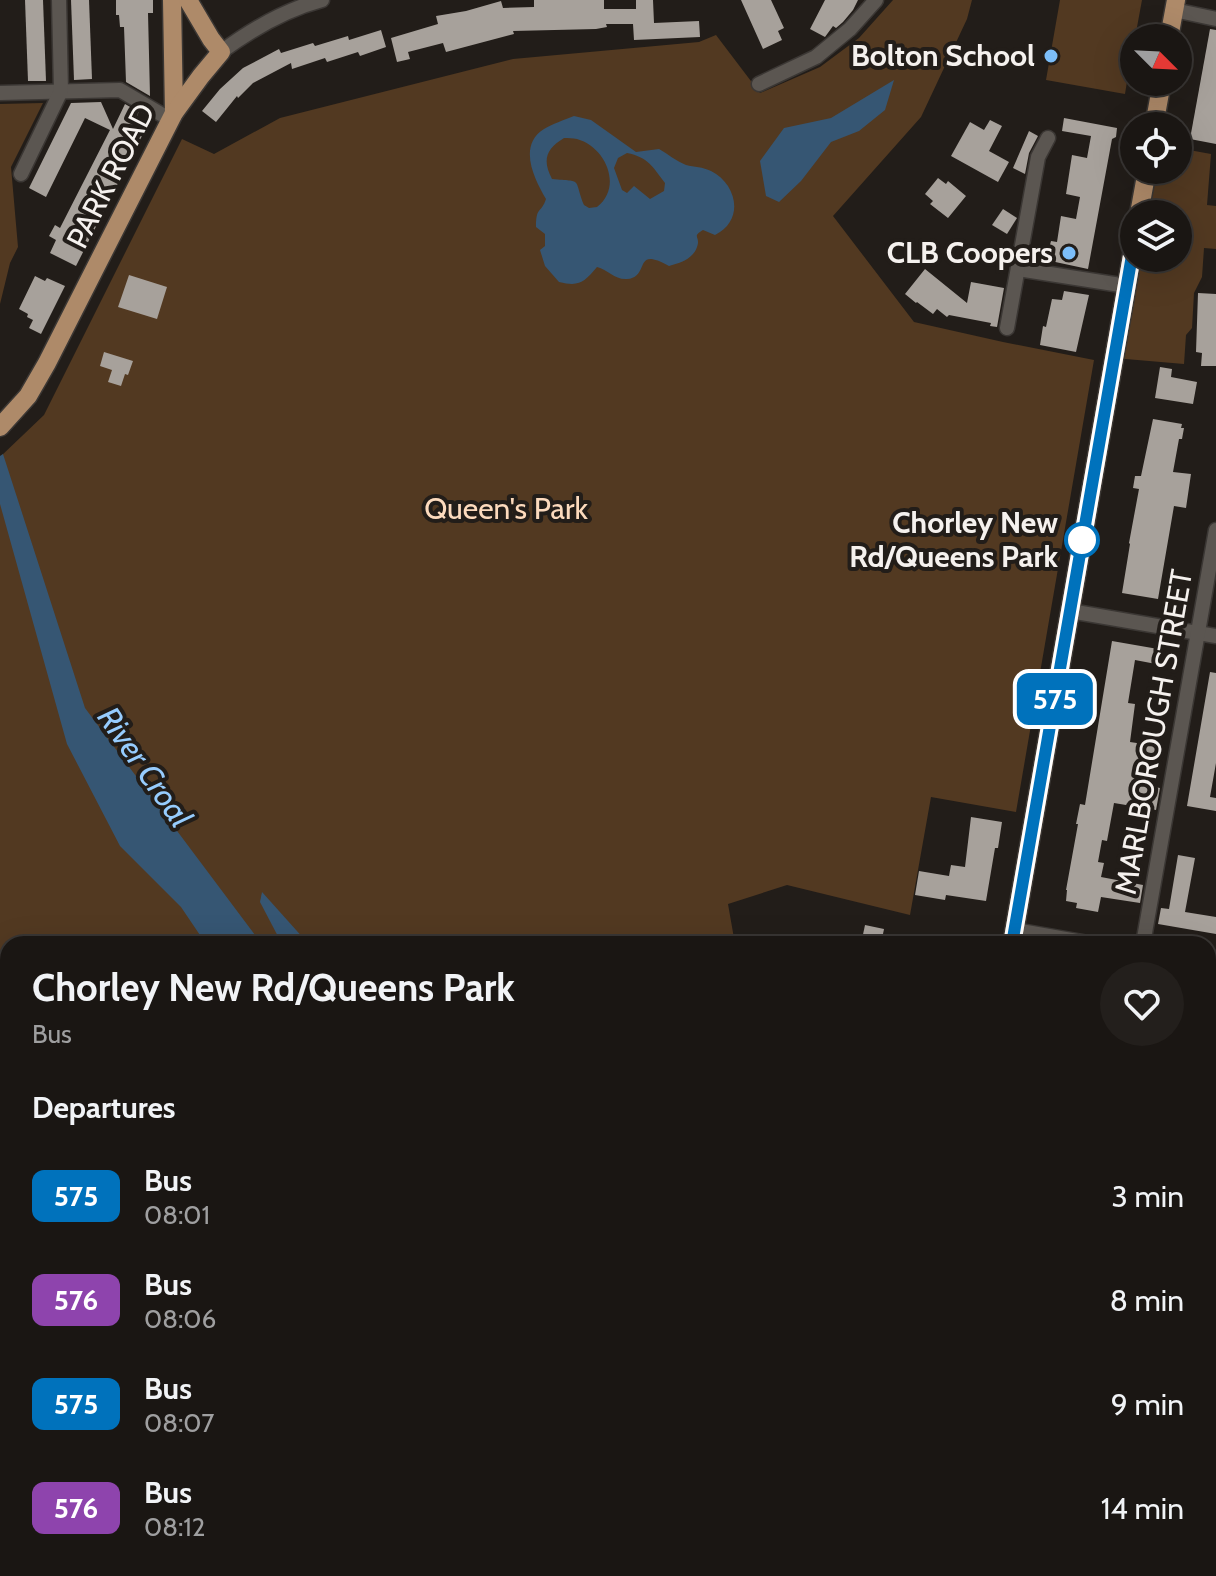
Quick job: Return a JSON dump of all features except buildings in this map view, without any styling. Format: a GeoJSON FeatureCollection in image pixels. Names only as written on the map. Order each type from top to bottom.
{"type":"FeatureCollection","features":[{"type":"Feature","properties":{"kind":"main road"},"geometry":{"type":"LineString","coordinates":[[172,0],[172,117]]}},
{"type":"Feature","properties":{"kind":"main road"},"geometry":{"type":"LineString","coordinates":[[188,0],[221,52]]}},
{"type":"Feature","properties":{"kind":"main road","name":"PARK ROAD"},"geometry":{"type":"LineString","coordinates":[[0,427],[28,396],[47,363],[172,117],[221,52]]}},
{"type":"Feature","properties":{"kind":"main road"},"geometry":{"type":"LineString","coordinates":[[173,69],[192,77],[201,76]]}},
{"type":"Feature","properties":{"kind":"main road"},"geometry":{"type":"LineString","coordinates":[[1014,936],[1129,272]]}},
{"type":"Feature","properties":{"kind":"street"},"geometry":{"type":"LineString","coordinates":[[21,174],[61,91],[59,0]]}},
{"type":"Feature","properties":{"kind":"street","name":"PARK ROAD"},"geometry":{"type":"LineString","coordinates":[[221,52],[283,13],[322,0]]}},
{"type":"Feature","properties":{"kind":"street"},"geometry":{"type":"LineString","coordinates":[[759,84],[816,57],[850,29],[876,0]]}},
{"type":"Feature","properties":{"kind":"street"},"geometry":{"type":"LineString","coordinates":[[1175,5],[1216,19]]}},
{"type":"Feature","properties":{"kind":"street"},"geometry":{"type":"LineString","coordinates":[[0,93],[120,90],[172,117]]}},
{"type":"Feature","properties":{"kind":"street"},"geometry":{"type":"LineString","coordinates":[[1007,328],[1038,157],[1048,138]]}},
{"type":"Feature","properties":{"kind":"street"},"geometry":{"type":"LineString","coordinates":[[1018,269],[1127,286]]}},
{"type":"Feature","properties":{"kind":"street","name":"MARLBOROUGH STREET"},"geometry":{"type":"LineString","coordinates":[[1144,936],[1216,530]]}},
{"type":"Feature","properties":{"kind":"street"},"geometry":{"type":"LineString","coordinates":[[1070,611],[1216,636]]}},
{"type":"Feature","properties":{"kind":"green space","name":"Queen's Park"},"geometry":{"type":"Polygon","coordinates":[[[893,0],[972,0],[967,19],[921,117],[833,216],[914,322],[1094,360],[1016,812],[931,797],[910,915],[787,885],[728,904],[734,936],[0,936],[0,457],[44,415],[182,139],[214,154],[280,118],[513,59],[699,42],[716,35],[760,93],[820,67],[859,38],[893,0]]]}},
{"type":"Feature","properties":{"kind":"green space"},"geometry":{"type":"Polygon","coordinates":[[[1060,0],[1142,0],[1138,24],[1120,24],[1120,93],[1046,80],[1060,0]]]}},
{"type":"Feature","properties":{"kind":"green space"},"geometry":{"type":"Polygon","coordinates":[[[43,103],[11,167],[18,247],[10,263],[0,304],[0,104],[43,103]]]}},
{"type":"Feature","properties":{"kind":"green space"},"geometry":{"type":"Polygon","coordinates":[[[1192,151],[1211,154],[1207,205],[1216,206],[1216,249],[1204,248],[1202,277],[1194,293],[1192,328],[1186,335],[1184,364],[1114,358],[1131,272],[1192,272],[1192,200],[1142,200],[1144,184],[1192,184],[1192,151]]]}},
{"type":"Feature","properties":{"kind":"water"},"geometry":{"type":"Polygon","coordinates":[[[894,80],[885,110],[859,131],[831,142],[801,181],[779,202],[766,196],[760,161],[784,128],[831,118],[894,80]]]}},
{"type":"Feature","properties":{"kind":"water"},"geometry":{"type":"Polygon","coordinates":[[[574,116],[591,120],[636,152],[659,149],[686,165],[711,171],[727,184],[732,193],[734,212],[731,220],[715,235],[703,230],[699,232],[695,251],[669,266],[650,259],[634,277],[627,279],[597,267],[581,282],[559,282],[545,266],[540,250],[545,246],[545,234],[536,227],[536,220],[546,199],[533,173],[530,154],[536,136],[547,127],[574,116]],[[564,138],[553,146],[548,156],[547,166],[552,179],[576,183],[584,205],[597,207],[609,189],[608,168],[587,143],[564,138]],[[627,153],[618,158],[614,168],[622,190],[627,193],[634,186],[650,199],[664,191],[665,183],[649,164],[627,153]]]}},
{"type":"Feature","properties":{"kind":"water"},"geometry":{"type":"Polygon","coordinates":[[[3,454],[85,708],[255,936],[201,936],[181,907],[120,846],[67,744],[0,504],[0,456],[3,454]]]}},
{"type":"Feature","properties":{"kind":"water"},"geometry":{"type":"Polygon","coordinates":[[[262,892],[301,936],[278,936],[260,902],[262,892]]]}},
{"type":"Feature","properties":{"kind":"bus line","name":"575"},"geometry":{"type":"LineString","coordinates":[[1013,936],[1129,272]]}},
{"type":"Feature","properties":{"kind":"place","name":"Bolton School"},"geometry":{"type":"Point","coordinates":[1051,56]}},
{"type":"Feature","properties":{"kind":"place","name":"CLB Coopers"},"geometry":{"type":"Point","coordinates":[1069,253]}},
{"type":"Feature","properties":{"kind":"place","name":"Chorley New Rd/Queens Park"},"geometry":{"type":"Point","coordinates":[1082,540]}},
{"type":"Feature","properties":{"kind":"water label","name":"River Croal"},"geometry":{"type":"Point","coordinates":[145,767]}}]}
